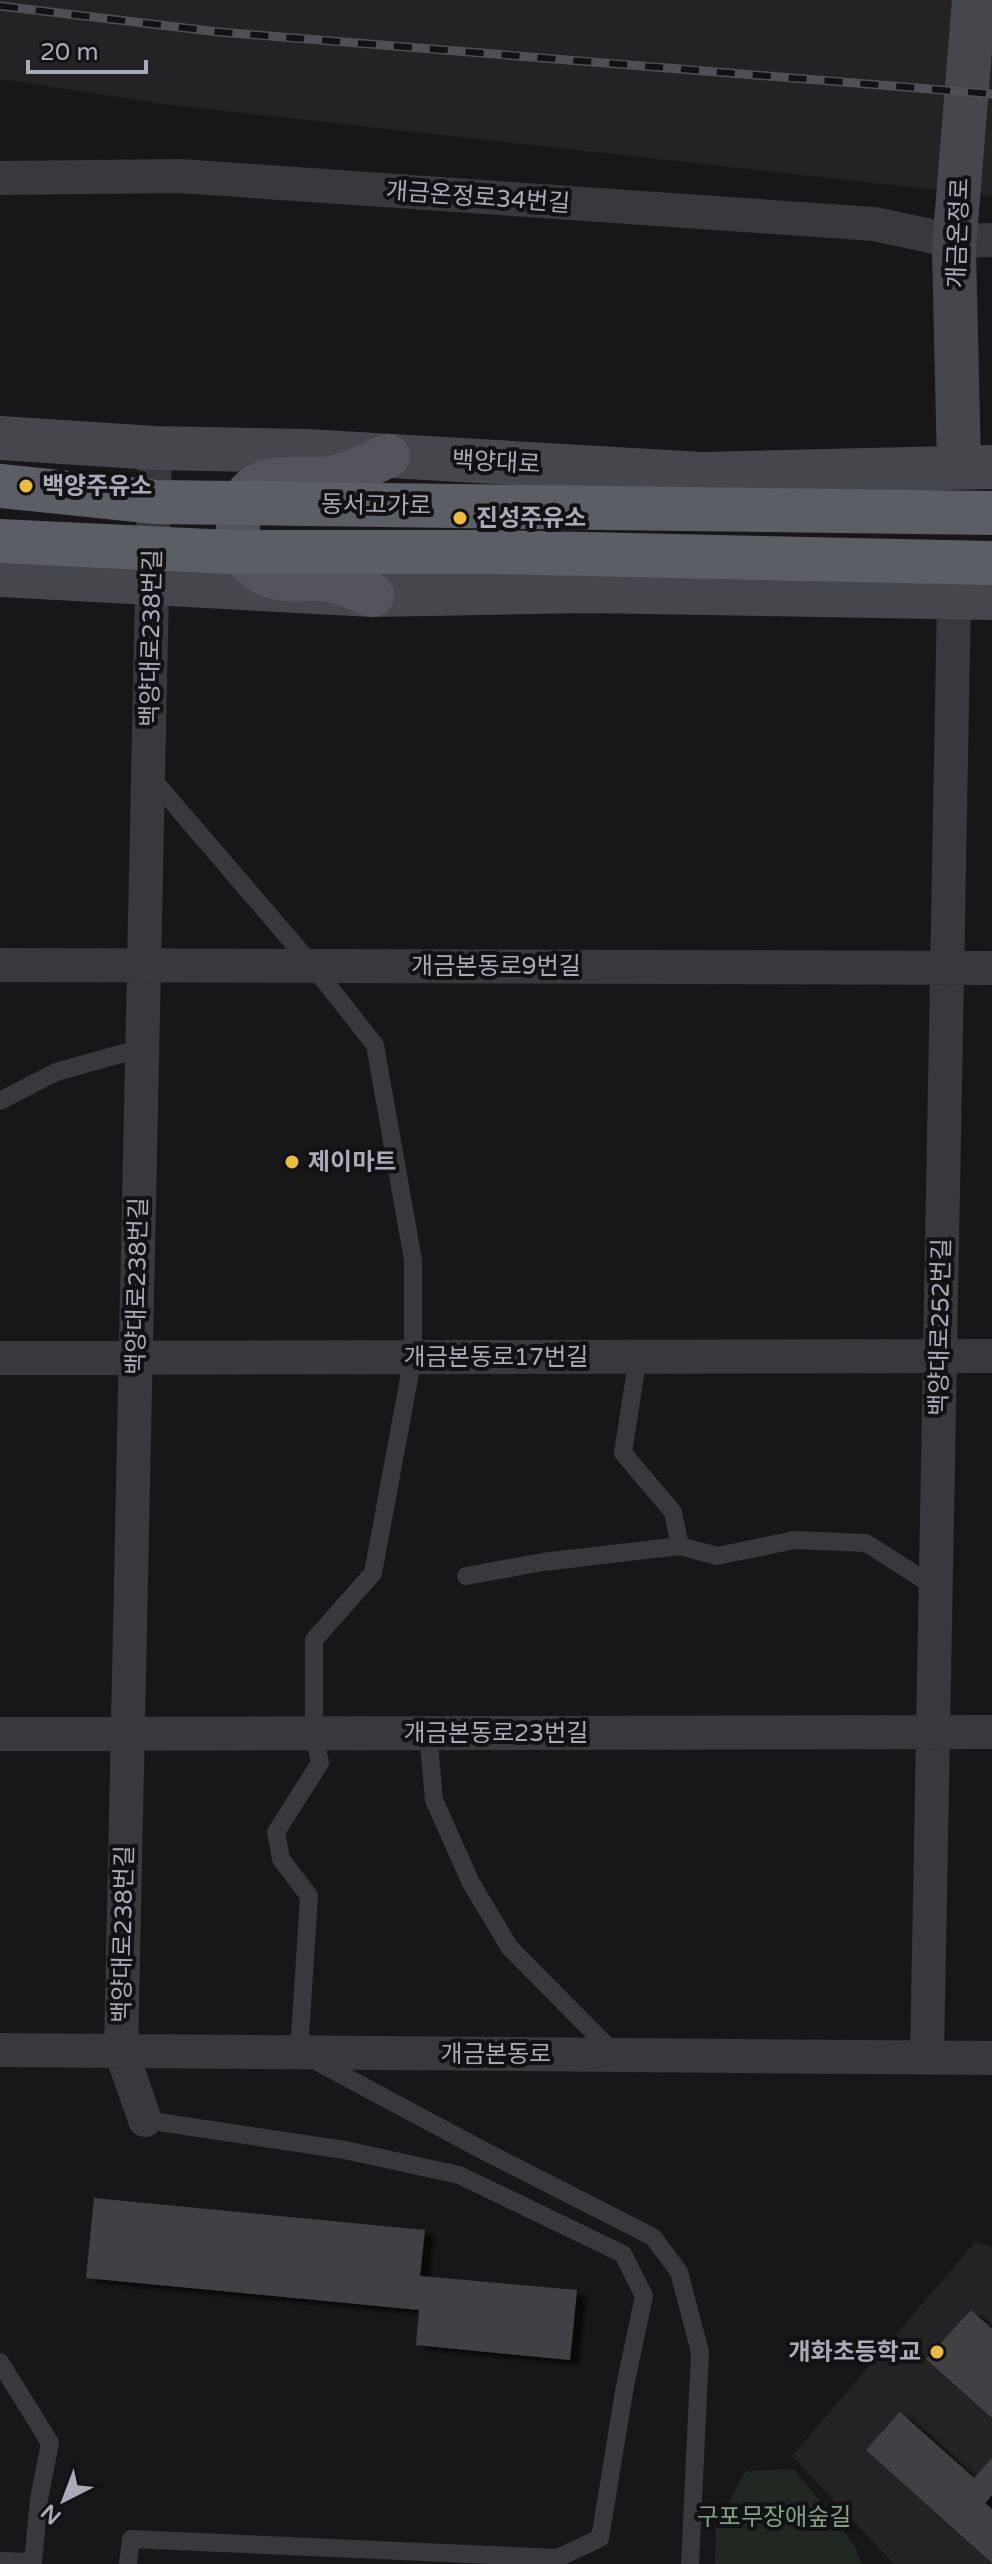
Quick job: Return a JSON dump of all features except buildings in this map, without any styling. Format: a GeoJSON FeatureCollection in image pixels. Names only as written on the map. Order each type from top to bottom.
{"type":"FeatureCollection","features":[{"type":"Feature","properties":{"kind":"highway","name":"동서고가로"},"geometry":{"type":"LineString","coordinates":[[0,486],[156,502],[992,513]]}},
{"type":"Feature","properties":{"kind":"highway","name":"동서고가로"},"geometry":{"type":"LineString","coordinates":[[0,541],[230,552],[494,552],[992,563]]}},
{"type":"Feature","properties":{"kind":"main road","name":"개금온정로"},"geometry":{"type":"LineString","coordinates":[[974,0],[967,233],[975,467]]}},
{"type":"Feature","properties":{"kind":"main road","name":"백양대로"},"geometry":{"type":"LineString","coordinates":[[0,438],[155,448],[306,451],[702,474],[975,467]]}},
{"type":"Feature","properties":{"kind":"main road"},"geometry":{"type":"LineString","coordinates":[[372,595],[330,580],[283,580],[265,574],[253,564],[237,540],[238,519],[248,495],[261,484],[281,477],[337,477],[388,456]]}},
{"type":"Feature","properties":{"kind":"main road"},"geometry":{"type":"LineString","coordinates":[[0,575],[372,595],[588,591],[973,598]]}},
{"type":"Feature","properties":{"kind":"street","name":"개금온정로34번길"},"geometry":{"type":"LineString","coordinates":[[0,178],[180,176],[967,233]]}},
{"type":"Feature","properties":{"kind":"street","name":"백양대로238번길"},"geometry":{"type":"LineString","coordinates":[[145,2120],[121,2051],[155,448]]}},
{"type":"Feature","properties":{"kind":"street","name":"백양대로252번길"},"geometry":{"type":"LineString","coordinates":[[927,2057],[947,969],[973,598]]}},
{"type":"Feature","properties":{"kind":"street","name":"개금본동로9번길"},"geometry":{"type":"LineString","coordinates":[[0,965],[992,968]]}},
{"type":"Feature","properties":{"kind":"street","name":"개금본동로17번길"},"geometry":{"type":"LineString","coordinates":[[0,1358],[992,1356]]}},
{"type":"Feature","properties":{"kind":"street","name":"개금본동로23번길"},"geometry":{"type":"LineString","coordinates":[[0,1734],[992,1732]]}},
{"type":"Feature","properties":{"kind":"street","name":"개금본동로"},"geometry":{"type":"LineString","coordinates":[[0,2050],[992,2058]]}},
{"type":"Feature","properties":{"kind":"lane"},"geometry":{"type":"LineString","coordinates":[[148,774],[312,965],[375,1045],[413,1260],[413,1357],[373,1573],[314,1640],[314,1733],[320,1763],[276,1832],[281,1859],[309,1896],[299,2052],[653,2237],[679,2272],[700,2352],[690,2564]]}},
{"type":"Feature","properties":{"kind":"lane"},"geometry":{"type":"LineString","coordinates":[[0,1101],[56,1072],[142,1048]]}},
{"type":"Feature","properties":{"kind":"lane"},"geometry":{"type":"LineString","coordinates":[[638,1356],[623,1453],[673,1512],[680,1546]]}},
{"type":"Feature","properties":{"kind":"lane"},"geometry":{"type":"LineString","coordinates":[[466,1576],[543,1562],[680,1546],[717,1556],[795,1540],[866,1543],[935,1587]]}},
{"type":"Feature","properties":{"kind":"lane"},"geometry":{"type":"LineString","coordinates":[[428,1733],[434,1800],[471,1883],[510,1948],[616,2055]]}},
{"type":"Feature","properties":{"kind":"lane"},"geometry":{"type":"LineString","coordinates":[[128,2564],[131,2539],[558,2558],[600,2538],[625,2386],[644,2296],[623,2254],[459,2175],[345,2150],[145,2120]]}},
{"type":"Feature","properties":{"kind":"lane"},"geometry":{"type":"LineString","coordinates":[[0,2362],[50,2443],[39,2499],[33,2562],[0,2561]]}},
{"type":"Feature","properties":{"kind":"shaded area"},"geometry":{"type":"Polygon","coordinates":[[[0,0],[992,0],[992,196],[170,105],[0,79],[0,0]]]}},
{"type":"Feature","properties":{"kind":"shaded area","name":"개화초등학교"},"geometry":{"type":"Polygon","coordinates":[[[976,2241],[992,2247],[992,2564],[894,2564],[792,2456],[976,2241]]]}},
{"type":"Feature","properties":{"kind":"green space","name":"구포무장애숲길"},"geometry":{"type":"Polygon","coordinates":[[[794,2469],[854,2544],[862,2564],[715,2564],[716,2526],[746,2471],[794,2469]]]}},
{"type":"Feature","properties":{"kind":"railway"},"geometry":{"type":"LineString","coordinates":[[0,6],[219,32],[992,94]]}},
{"type":"Feature","properties":{"kind":"place","name":"백양주유소"},"geometry":{"type":"Point","coordinates":[26,486]}},
{"type":"Feature","properties":{"kind":"place","name":"진성주유소"},"geometry":{"type":"Point","coordinates":[460,518]}},
{"type":"Feature","properties":{"kind":"place","name":"제이마트"},"geometry":{"type":"Point","coordinates":[292,1162]}},
{"type":"Feature","properties":{"kind":"place","name":"개화초등학교"},"geometry":{"type":"Point","coordinates":[937,2352]}}]}
